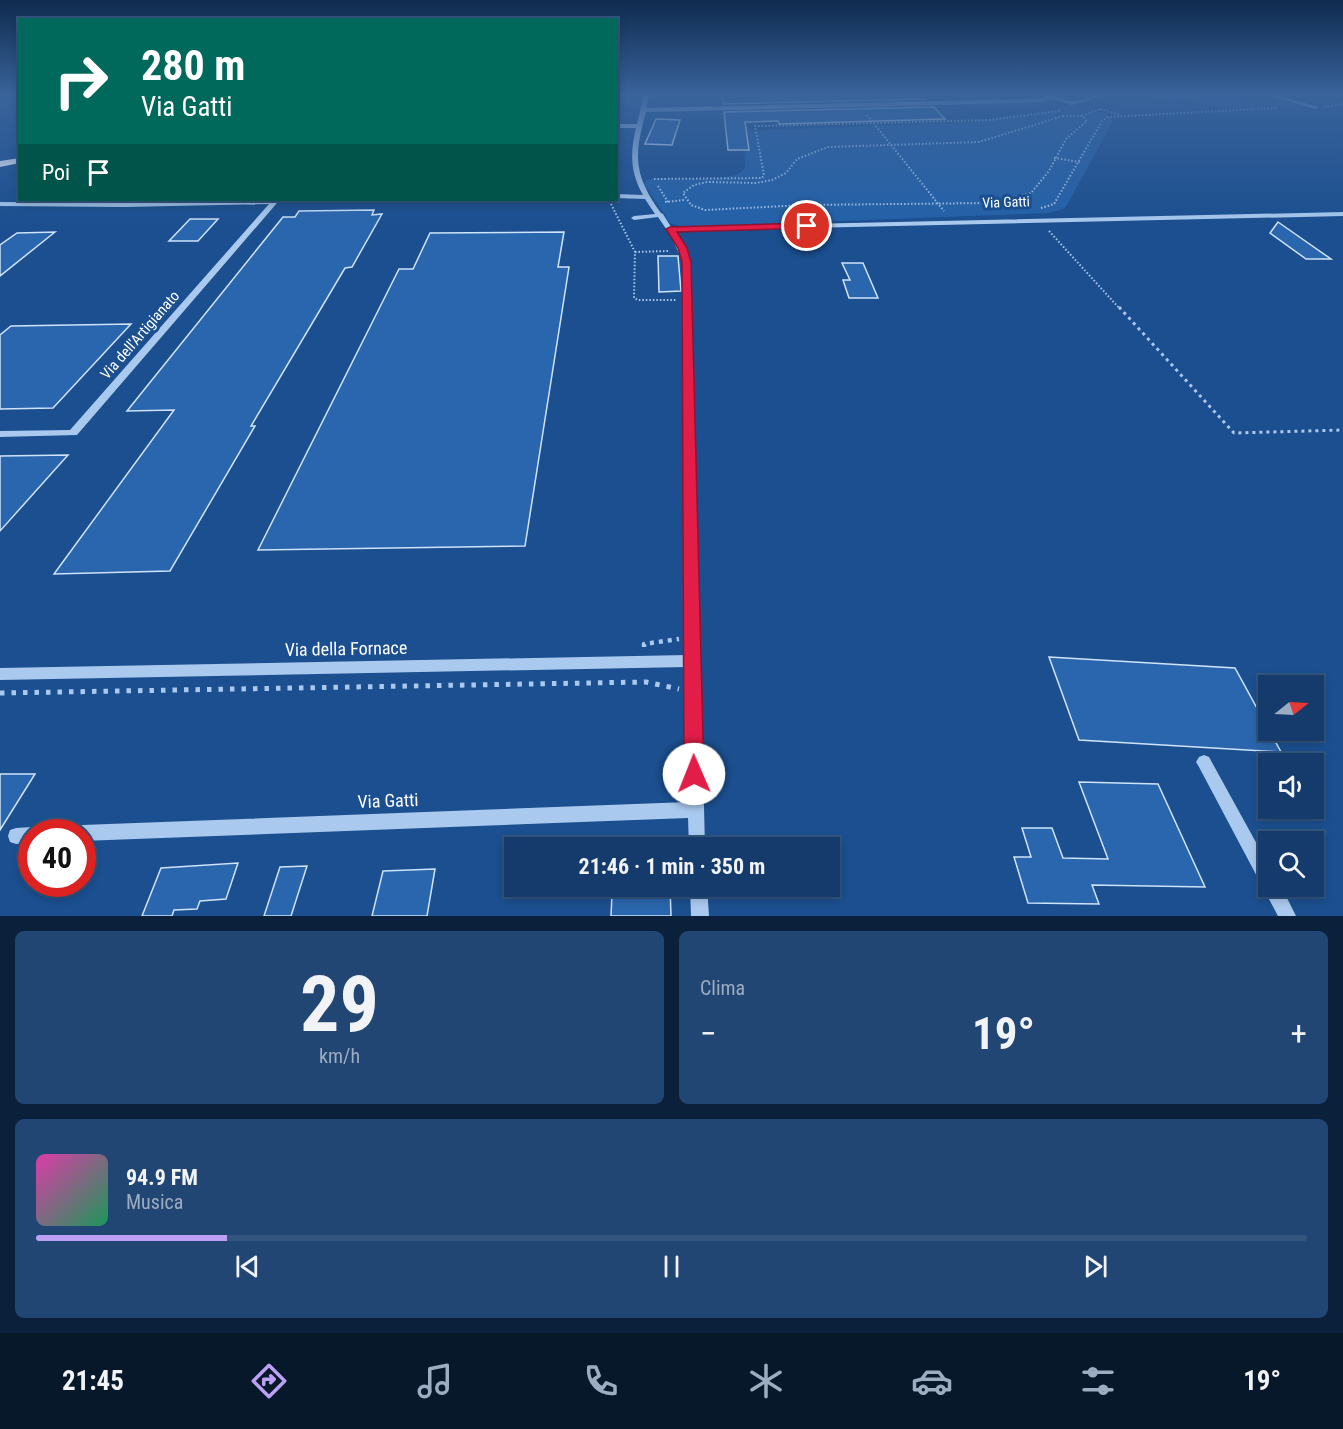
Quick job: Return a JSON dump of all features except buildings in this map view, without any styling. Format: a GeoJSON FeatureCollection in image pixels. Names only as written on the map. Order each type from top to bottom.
{"type":"FeatureCollection","features":[{"type":"Feature","properties":{"kind":"main road"},"geometry":{"type":"LineString","coordinates":[[0,164],[18,160]]}},
{"type":"Feature","properties":{"kind":"street"},"geometry":{"type":"LineString","coordinates":[[638,138],[634,159],[639,178],[650,200],[682,248],[687,262],[696,837]]}},
{"type":"Feature","properties":{"kind":"street"},"geometry":{"type":"LineString","coordinates":[[618,199],[650,200]]}},
{"type":"Feature","properties":{"kind":"street"},"geometry":{"type":"LineString","coordinates":[[15,204],[20,201]]}},
{"type":"Feature","properties":{"kind":"street"},"geometry":{"type":"LineString","coordinates":[[1,205],[124,205],[245,201]]}},
{"type":"Feature","properties":{"kind":"street","name":"Via dell'Artigianato"},"geometry":{"type":"LineString","coordinates":[[0,434],[73,433],[274,201]]}},
{"type":"Feature","properties":{"kind":"street","name":"Via Gatti"},"geometry":{"type":"LineString","coordinates":[[670,229],[1343,214]]}},
{"type":"Feature","properties":{"kind":"street"},"geometry":{"type":"LineString","coordinates":[[634,218],[661,215]]}},
{"type":"Feature","properties":{"kind":"street","name":"Via della Fornace"},"geometry":{"type":"LineString","coordinates":[[0,674],[692,661]]}},
{"type":"Feature","properties":{"kind":"street"},"geometry":{"type":"LineString","coordinates":[[1204,762],[1258,863]]}},
{"type":"Feature","properties":{"kind":"street","name":"Via Gatti"},"geometry":{"type":"LineString","coordinates":[[96,832],[695,810]]}},
{"type":"Feature","properties":{"kind":"street"},"geometry":{"type":"LineString","coordinates":[[699,897],[700,916]]}},
{"type":"Feature","properties":{"kind":"street"},"geometry":{"type":"LineString","coordinates":[[1277,897],[1287,916]]}},
{"type":"Feature","properties":{"kind":"path"},"geometry":{"type":"LineString","coordinates":[[673,210],[653,178],[762,178],[764,175],[757,138]]}},
{"type":"Feature","properties":{"kind":"path"},"geometry":{"type":"LineString","coordinates":[[885,138],[944,211],[937,212]]}},
{"type":"Feature","properties":{"kind":"path"},"geometry":{"type":"LineString","coordinates":[[993,138],[979,142],[828,147],[797,159],[793,167],[772,181],[700,184],[688,187],[683,193],[685,200],[697,209],[705,210],[805,205],[990,203],[1031,193],[1049,171],[1054,158],[1067,138]]}},
{"type":"Feature","properties":{"kind":"path"},"geometry":{"type":"LineString","coordinates":[[1039,208],[1054,204],[1093,138]]}},
{"type":"Feature","properties":{"kind":"path"},"geometry":{"type":"LineString","coordinates":[[1054,158],[1080,162]]}},
{"type":"Feature","properties":{"kind":"path"},"geometry":{"type":"LineString","coordinates":[[650,200],[668,202],[685,200]]}},
{"type":"Feature","properties":{"kind":"path"},"geometry":{"type":"LineString","coordinates":[[613,201],[611,207],[635,252],[634,298],[638,300],[679,300]]}},
{"type":"Feature","properties":{"kind":"path"},"geometry":{"type":"LineString","coordinates":[[1038,220],[1234,433],[1343,430]]}},
{"type":"Feature","properties":{"kind":"path"},"geometry":{"type":"LineString","coordinates":[[644,644],[679,639],[678,631]]}},
{"type":"Feature","properties":{"kind":"path"},"geometry":{"type":"LineString","coordinates":[[0,693],[646,682]]}},
{"type":"Feature","properties":{"kind":"shaded area"},"geometry":{"type":"Polygon","coordinates":[[[746,138],[1104,138],[1067,205],[1063,209],[1048,213],[683,227],[670,223],[644,184],[647,180],[654,178],[689,179],[730,176],[740,173],[745,168],[746,138]]]}},
{"type":"Feature","properties":{"kind":"route"},"geometry":{"type":"LineString","coordinates":[[694,774],[687,262],[682,248],[670,229],[807,226]]}}]}
